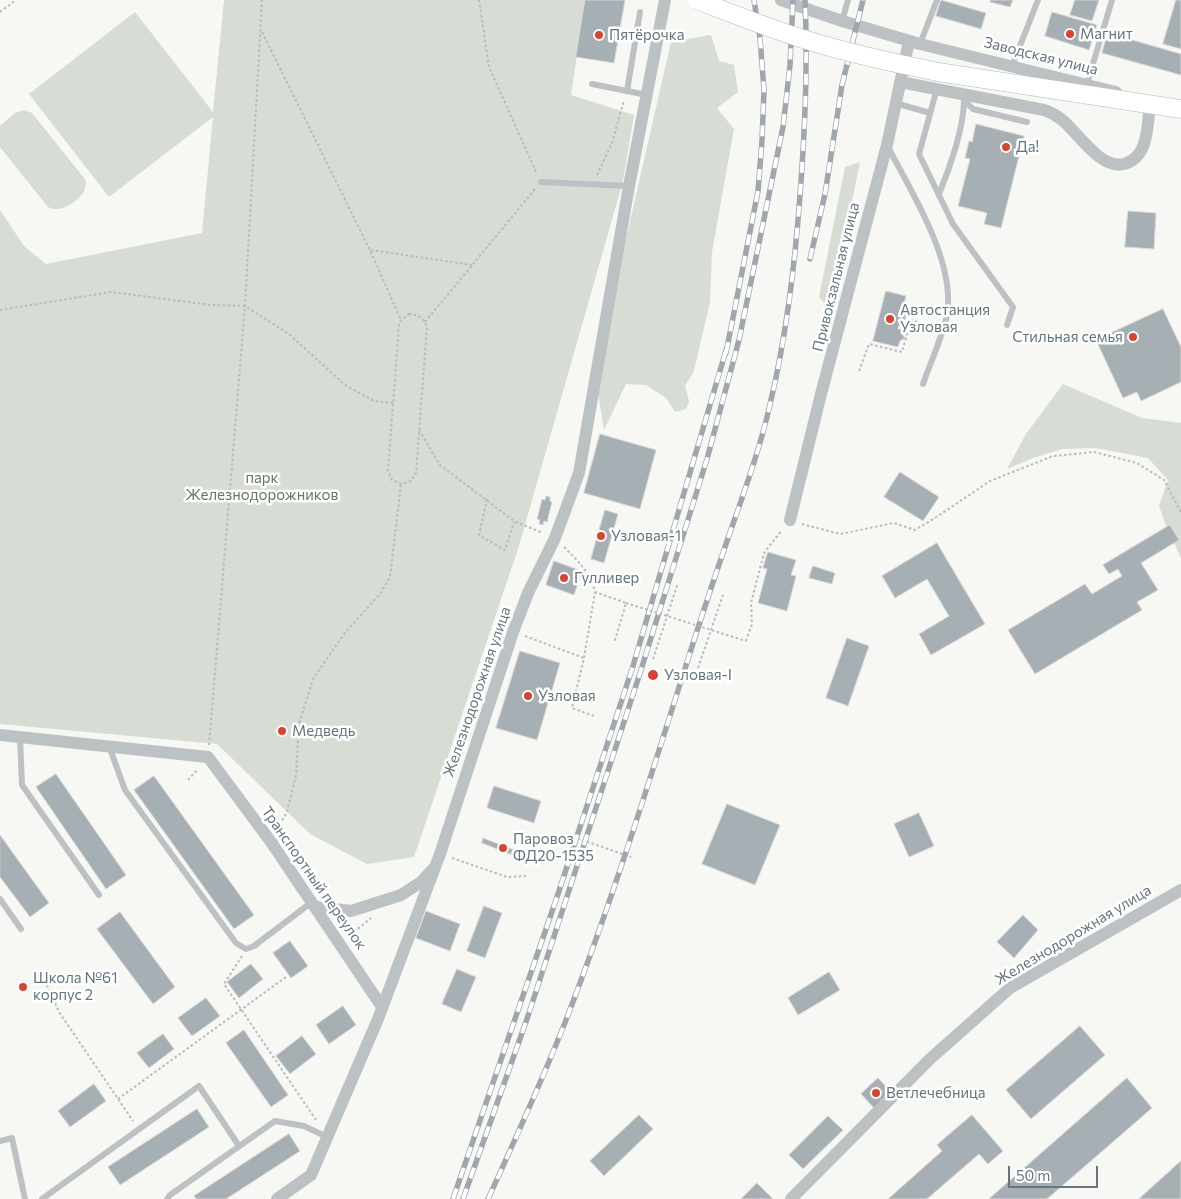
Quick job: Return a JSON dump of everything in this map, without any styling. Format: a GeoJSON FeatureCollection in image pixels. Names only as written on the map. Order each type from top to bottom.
{"type":"FeatureCollection","features":[{"type":"Feature","properties":{"kind":"main road"},"geometry":{"type":"LineString","coordinates":[[697,0],[822,45],[872,58],[938,72],[1181,109]]}},
{"type":"Feature","properties":{"kind":"street"},"geometry":{"type":"LineString","coordinates":[[629,186],[665,0]]}},
{"type":"Feature","properties":{"kind":"street","name":"Заводская улица"},"geometry":{"type":"LineString","coordinates":[[781,0],[914,43],[1087,84],[1181,109]]}},
{"type":"Feature","properties":{"kind":"street","name":"Привокзальная улица"},"geometry":{"type":"LineString","coordinates":[[790,520],[886,145],[900,82],[914,43]]}},
{"type":"Feature","properties":{"kind":"street"},"geometry":{"type":"LineString","coordinates":[[900,82],[964,97],[1044,110],[1068,125],[1098,156],[1116,165],[1129,162],[1140,154],[1144,145],[1150,105]]}},
{"type":"Feature","properties":{"kind":"street","name":"Железнодорожная улица"},"geometry":{"type":"LineString","coordinates":[[382,1006],[440,854],[513,632],[528,593],[555,538],[579,473],[629,186]]}},
{"type":"Feature","properties":{"kind":"street"},"geometry":{"type":"LineString","coordinates":[[0,735],[208,757]]}},
{"type":"Feature","properties":{"kind":"street","name":"Транспортный переулок"},"geometry":{"type":"LineString","coordinates":[[208,757],[271,842],[382,1006]]}},
{"type":"Feature","properties":{"kind":"street"},"geometry":{"type":"LineString","coordinates":[[314,904],[351,911],[401,895],[421,882],[435,866]]}},
{"type":"Feature","properties":{"kind":"street","name":"Железнодорожная улица"},"geometry":{"type":"LineString","coordinates":[[791,1199],[930,1059],[1010,988],[1181,890]]}},
{"type":"Feature","properties":{"kind":"street"},"geometry":{"type":"LineString","coordinates":[[277,1199],[311,1175],[382,1006]]}},
{"type":"Feature","properties":{"kind":"lane"},"geometry":{"type":"LineString","coordinates":[[842,21],[848,0]]}},
{"type":"Feature","properties":{"kind":"lane"},"geometry":{"type":"LineString","coordinates":[[914,43],[937,0]]}},
{"type":"Feature","properties":{"kind":"lane"},"geometry":{"type":"LineString","coordinates":[[1012,66],[1038,0]]}},
{"type":"Feature","properties":{"kind":"lane"},"geometry":{"type":"LineString","coordinates":[[1087,84],[1112,0]]}},
{"type":"Feature","properties":{"kind":"lane"},"geometry":{"type":"LineString","coordinates":[[627,91],[640,12]]}},
{"type":"Feature","properties":{"kind":"lane"},"geometry":{"type":"LineString","coordinates":[[592,84],[646,95]]}},
{"type":"Feature","properties":{"kind":"lane"},"geometry":{"type":"LineString","coordinates":[[1007,325],[1013,307],[953,224],[919,154],[936,92],[964,97],[973,109],[1026,122]]}},
{"type":"Feature","properties":{"kind":"lane"},"geometry":{"type":"LineString","coordinates":[[938,194],[946,177],[964,113],[964,97]]}},
{"type":"Feature","properties":{"kind":"lane"},"geometry":{"type":"LineString","coordinates":[[895,103],[930,113]]}},
{"type":"Feature","properties":{"kind":"lane"},"geometry":{"type":"LineString","coordinates":[[886,145],[924,217],[944,263],[948,294],[947,314],[923,384]]}},
{"type":"Feature","properties":{"kind":"lane"},"geometry":{"type":"LineString","coordinates":[[541,182],[629,186]]}},
{"type":"Feature","properties":{"kind":"lane"},"geometry":{"type":"LineString","coordinates":[[20,738],[22,785],[99,895]]}},
{"type":"Feature","properties":{"kind":"lane"},"geometry":{"type":"LineString","coordinates":[[109,746],[125,790],[236,943],[246,949],[254,946],[314,904]]}},
{"type":"Feature","properties":{"kind":"lane"},"geometry":{"type":"LineString","coordinates":[[0,899],[21,929]]}},
{"type":"Feature","properties":{"kind":"lane"},"geometry":{"type":"LineString","coordinates":[[42,1199],[199,1086],[239,1146]]}},
{"type":"Feature","properties":{"kind":"lane"},"geometry":{"type":"LineString","coordinates":[[167,1199],[275,1121],[304,1126],[327,1137]]}},
{"type":"Feature","properties":{"kind":"lane"},"geometry":{"type":"LineString","coordinates":[[0,1140],[12,1138],[25,1199]]}},
{"type":"Feature","properties":{"kind":"path"},"geometry":{"type":"LineString","coordinates":[[0,12],[16,0]]}},
{"type":"Feature","properties":{"kind":"path"},"geometry":{"type":"LineString","coordinates":[[188,780],[208,757],[245,306],[262,0]]}},
{"type":"Feature","properties":{"kind":"path"},"geometry":{"type":"LineString","coordinates":[[425,322],[541,182],[489,67],[479,0]]}},
{"type":"Feature","properties":{"kind":"path"},"geometry":{"type":"LineString","coordinates":[[261,30],[370,250],[401,320]]}},
{"type":"Feature","properties":{"kind":"path"},"geometry":{"type":"LineString","coordinates":[[593,184],[612,143],[627,91]]}},
{"type":"Feature","properties":{"kind":"path"},"geometry":{"type":"LineString","coordinates":[[370,250],[472,265]]}},
{"type":"Feature","properties":{"kind":"path"},"geometry":{"type":"LineString","coordinates":[[0,310],[111,292],[211,305],[245,306],[289,334],[345,385],[374,401],[393,403]]}},
{"type":"Feature","properties":{"kind":"path"},"geometry":{"type":"LineString","coordinates":[[408,314],[414,314],[422,318],[427,326],[416,473],[411,481],[402,484],[392,480],[388,471],[399,325],[401,320],[408,314]]}},
{"type":"Feature","properties":{"kind":"path"},"geometry":{"type":"LineString","coordinates":[[859,370],[868,344],[902,352],[911,320],[942,331]]}},
{"type":"Feature","properties":{"kind":"path"},"geometry":{"type":"LineString","coordinates":[[419,430],[440,465],[514,521],[555,538],[582,564],[592,580],[595,592],[584,658],[572,708],[594,716]]}},
{"type":"Feature","properties":{"kind":"path"},"geometry":{"type":"LineString","coordinates":[[595,592],[746,642],[752,624],[752,603],[764,553],[790,520],[840,534],[894,523],[915,530],[990,481],[1053,456],[1094,452],[1136,463],[1164,480],[1181,512]]}},
{"type":"Feature","properties":{"kind":"path"},"geometry":{"type":"LineString","coordinates":[[271,842],[287,812],[296,775],[299,724],[313,679],[344,634],[380,594],[390,577],[402,484]]}},
{"type":"Feature","properties":{"kind":"path"},"geometry":{"type":"LineString","coordinates":[[487,499],[479,534],[505,550],[514,521]]}},
{"type":"Feature","properties":{"kind":"path"},"geometry":{"type":"LineString","coordinates":[[654,659],[678,583]]}},
{"type":"Feature","properties":{"kind":"path"},"geometry":{"type":"LineString","coordinates":[[698,668],[723,595]]}},
{"type":"Feature","properties":{"kind":"path"},"geometry":{"type":"LineString","coordinates":[[618,641],[615,640],[626,603]]}},
{"type":"Feature","properties":{"kind":"path"},"geometry":{"type":"LineString","coordinates":[[513,632],[584,658]]}},
{"type":"Feature","properties":{"kind":"path"},"geometry":{"type":"LineString","coordinates":[[568,835],[630,857]]}},
{"type":"Feature","properties":{"kind":"path"},"geometry":{"type":"LineString","coordinates":[[440,854],[507,877],[526,876]]}},
{"type":"Feature","properties":{"kind":"path"},"geometry":{"type":"LineString","coordinates":[[340,943],[378,913]]}},
{"type":"Feature","properties":{"kind":"path"},"geometry":{"type":"LineString","coordinates":[[246,949],[224,984],[327,1137]]}},
{"type":"Feature","properties":{"kind":"path"},"geometry":{"type":"LineString","coordinates":[[118,1098],[286,977]]}},
{"type":"Feature","properties":{"kind":"path"},"geometry":{"type":"LineString","coordinates":[[47,985],[59,1012],[138,1130]]}},
{"type":"Feature","properties":{"kind":"green space","name":"парк Железнодорожников"},"geometry":{"type":"Polygon","coordinates":[[[224,0],[585,0],[571,95],[634,115],[623,181],[519,546],[414,857],[367,864],[310,834],[217,744],[0,724],[0,210],[24,246],[46,264],[202,233],[213,117],[109,197],[29,94],[135,12],[213,112],[224,0]]]}},
{"type":"Feature","properties":{"kind":"green space"},"geometry":{"type":"Polygon","coordinates":[[[711,35],[719,61],[734,65],[738,92],[717,108],[734,129],[712,252],[710,302],[694,371],[685,386],[689,401],[686,409],[675,412],[666,398],[646,385],[626,384],[604,430],[595,374],[671,42],[711,35]]]}},
{"type":"Feature","properties":{"kind":"green space"},"geometry":{"type":"Polygon","coordinates":[[[24,110],[32,113],[84,178],[86,183],[84,192],[68,206],[58,209],[48,207],[0,147],[0,126],[15,113],[24,110]]]}},
{"type":"Feature","properties":{"kind":"green space"},"geometry":{"type":"Polygon","coordinates":[[[860,162],[834,290],[828,306],[819,297],[845,167],[860,162]]]}},
{"type":"Feature","properties":{"kind":"green space"},"geometry":{"type":"Polygon","coordinates":[[[1063,384],[1142,418],[1181,423],[1181,558],[1159,506],[1168,480],[1148,458],[1095,448],[1062,449],[1007,469],[1026,434],[1063,384]]]}},
{"type":"Feature","properties":{"kind":"building","name":"Пятёрочка"},"geometry":{"type":"Polygon","coordinates":[[[585,0],[625,0],[614,63],[576,57],[585,0]]]}},
{"type":"Feature","properties":{"kind":"building"},"geometry":{"type":"Polygon","coordinates":[[[941,0],[986,13],[981,29],[936,16],[941,0]]]}},
{"type":"Feature","properties":{"kind":"building"},"geometry":{"type":"Polygon","coordinates":[[[991,0],[1013,0],[1010,7],[990,2],[991,0]]]}},
{"type":"Feature","properties":{"kind":"building"},"geometry":{"type":"Polygon","coordinates":[[[1075,0],[1099,0],[1092,21],[1070,15],[1075,0]]]}},
{"type":"Feature","properties":{"kind":"building"},"geometry":{"type":"Polygon","coordinates":[[[1176,0],[1181,0],[1181,49],[1163,44],[1176,0]]]}},
{"type":"Feature","properties":{"kind":"building"},"geometry":{"type":"Polygon","coordinates":[[[1052,12],[1097,25],[1089,50],[1045,36],[1052,12]]]}},
{"type":"Feature","properties":{"kind":"building"},"geometry":{"type":"Polygon","coordinates":[[[1108,33],[1181,54],[1181,75],[1102,53],[1108,33]]]}},
{"type":"Feature","properties":{"kind":"building"},"geometry":{"type":"Polygon","coordinates":[[[976,124],[1024,136],[1001,228],[984,224],[987,213],[958,206],[970,159],[965,158],[969,141],[972,142],[976,124]]]}},
{"type":"Feature","properties":{"kind":"building"},"geometry":{"type":"Polygon","coordinates":[[[1128,211],[1156,213],[1154,249],[1125,247],[1128,211]]]}},
{"type":"Feature","properties":{"kind":"building","name":"Автостанция Узловая"},"geometry":{"type":"Polygon","coordinates":[[[886,291],[906,296],[902,312],[906,313],[905,320],[901,318],[898,329],[903,330],[902,334],[905,338],[900,341],[898,347],[873,341],[886,291]]]}},
{"type":"Feature","properties":{"kind":"building"},"geometry":{"type":"Polygon","coordinates":[[[1163,309],[1181,347],[1181,382],[1141,401],[1137,392],[1123,398],[1096,340],[1163,309]]]}},
{"type":"Feature","properties":{"kind":"building"},"geometry":{"type":"Polygon","coordinates":[[[600,434],[656,450],[640,509],[584,493],[600,434]]]}},
{"type":"Feature","properties":{"kind":"building"},"geometry":{"type":"Polygon","coordinates":[[[900,472],[939,497],[923,521],[884,497],[900,472]]]}},
{"type":"Feature","properties":{"kind":"building"},"geometry":{"type":"Polygon","coordinates":[[[546,496],[550,497],[552,502],[547,522],[544,521],[543,525],[539,524],[540,520],[537,519],[542,499],[545,500],[546,496]]]}},
{"type":"Feature","properties":{"kind":"building"},"geometry":{"type":"Polygon","coordinates":[[[605,510],[618,514],[604,563],[591,559],[605,510]]]}},
{"type":"Feature","properties":{"kind":"building"},"geometry":{"type":"Polygon","coordinates":[[[1170,525],[1179,540],[1141,563],[1158,590],[1137,602],[1142,610],[1035,674],[1008,630],[1085,584],[1092,594],[1122,576],[1118,569],[1109,574],[1103,565],[1170,525]]]}},
{"type":"Feature","properties":{"kind":"building"},"geometry":{"type":"Polygon","coordinates":[[[937,543],[985,624],[931,655],[919,634],[949,616],[927,579],[895,598],[882,576],[937,543]]]}},
{"type":"Feature","properties":{"kind":"building"},"geometry":{"type":"Polygon","coordinates":[[[768,552],[796,560],[791,575],[796,576],[787,611],[758,603],[767,569],[763,568],[768,552]]]}},
{"type":"Feature","properties":{"kind":"building","name":"Гулливер"},"geometry":{"type":"Polygon","coordinates":[[[554,561],[582,571],[574,595],[546,585],[554,561]]]}},
{"type":"Feature","properties":{"kind":"building"},"geometry":{"type":"Polygon","coordinates":[[[813,566],[835,573],[832,584],[809,578],[813,566]]]}},
{"type":"Feature","properties":{"kind":"building"},"geometry":{"type":"Polygon","coordinates":[[[847,638],[869,646],[848,706],[826,698],[847,638]]]}},
{"type":"Feature","properties":{"kind":"building","name":"Узловая"},"geometry":{"type":"Polygon","coordinates":[[[520,651],[560,663],[537,740],[496,728],[520,651]]]}},
{"type":"Feature","properties":{"kind":"building"},"geometry":{"type":"Polygon","coordinates":[[[56,774],[126,875],[106,889],[36,787],[56,774]]]}},
{"type":"Feature","properties":{"kind":"building"},"geometry":{"type":"Polygon","coordinates":[[[154,776],[254,915],[234,929],[134,790],[154,776]]]}},
{"type":"Feature","properties":{"kind":"building"},"geometry":{"type":"Polygon","coordinates":[[[494,786],[541,801],[534,823],[487,808],[494,786]]]}},
{"type":"Feature","properties":{"kind":"building"},"geometry":{"type":"Polygon","coordinates":[[[727,804],[780,825],[755,885],[702,864],[727,804]]]}},
{"type":"Feature","properties":{"kind":"building"},"geometry":{"type":"Polygon","coordinates":[[[919,813],[934,846],[909,857],[894,824],[919,813]]]}},
{"type":"Feature","properties":{"kind":"building"},"geometry":{"type":"Polygon","coordinates":[[[0,835],[49,903],[30,917],[0,877],[0,835]]]}},
{"type":"Feature","properties":{"kind":"building","name":"Паровоз ФД20-1535"},"geometry":{"type":"Polygon","coordinates":[[[483,838],[524,854],[522,859],[482,843],[483,838]]]}},
{"type":"Feature","properties":{"kind":"building"},"geometry":{"type":"Polygon","coordinates":[[[484,906],[502,913],[485,958],[467,951],[484,906]]]}},
{"type":"Feature","properties":{"kind":"building"},"geometry":{"type":"Polygon","coordinates":[[[426,911],[460,924],[450,951],[416,938],[426,911]]]}},
{"type":"Feature","properties":{"kind":"building"},"geometry":{"type":"Polygon","coordinates":[[[120,912],[175,987],[153,1004],[97,929],[120,912]]]}},
{"type":"Feature","properties":{"kind":"building"},"geometry":{"type":"Polygon","coordinates":[[[1023,915],[1038,930],[1014,958],[997,942],[1023,915]]]}},
{"type":"Feature","properties":{"kind":"building"},"geometry":{"type":"Polygon","coordinates":[[[290,941],[308,966],[291,978],[273,953],[290,941]]]}},
{"type":"Feature","properties":{"kind":"building"},"geometry":{"type":"Polygon","coordinates":[[[251,964],[263,979],[239,998],[227,982],[251,964]]]}},
{"type":"Feature","properties":{"kind":"building"},"geometry":{"type":"Polygon","coordinates":[[[457,969],[476,977],[461,1012],[442,1004],[457,969]]]}},
{"type":"Feature","properties":{"kind":"building"},"geometry":{"type":"Polygon","coordinates":[[[829,972],[840,990],[798,1015],[788,998],[829,972]]]}},
{"type":"Feature","properties":{"kind":"building"},"geometry":{"type":"Polygon","coordinates":[[[206,998],[220,1016],[192,1036],[178,1018],[206,998]]]}},
{"type":"Feature","properties":{"kind":"building"},"geometry":{"type":"Polygon","coordinates":[[[343,1006],[356,1025],[329,1044],[316,1025],[343,1006]]]}},
{"type":"Feature","properties":{"kind":"building"},"geometry":{"type":"Polygon","coordinates":[[[1080,1026],[1105,1055],[1031,1119],[1006,1090],[1080,1026]]]}},
{"type":"Feature","properties":{"kind":"building"},"geometry":{"type":"Polygon","coordinates":[[[244,1030],[288,1095],[271,1107],[226,1043],[244,1030]]]}},
{"type":"Feature","properties":{"kind":"building"},"geometry":{"type":"Polygon","coordinates":[[[163,1034],[174,1049],[149,1068],[137,1053],[163,1034]]]}},
{"type":"Feature","properties":{"kind":"building"},"geometry":{"type":"Polygon","coordinates":[[[302,1036],[316,1054],[290,1074],[276,1056],[302,1036]]]}},
{"type":"Feature","properties":{"kind":"building","name":"Ветлечебница"},"geometry":{"type":"Polygon","coordinates":[[[878,1078],[891,1092],[874,1108],[861,1094],[878,1078]]]}},
{"type":"Feature","properties":{"kind":"building"},"geometry":{"type":"Polygon","coordinates":[[[1127,1078],[1152,1108],[1047,1199],[989,1199],[1127,1078]]]}},
{"type":"Feature","properties":{"kind":"building"},"geometry":{"type":"Polygon","coordinates":[[[94,1084],[106,1101],[70,1127],[58,1111],[94,1084]]]}},
{"type":"Feature","properties":{"kind":"building"},"geometry":{"type":"Polygon","coordinates":[[[197,1109],[209,1127],[120,1185],[108,1167],[197,1109]]]}},
{"type":"Feature","properties":{"kind":"building"},"geometry":{"type":"Polygon","coordinates":[[[639,1115],[653,1129],[604,1176],[590,1161],[639,1115]]]}},
{"type":"Feature","properties":{"kind":"building"},"geometry":{"type":"Polygon","coordinates":[[[972,1115],[1003,1151],[988,1164],[979,1154],[927,1199],[888,1199],[942,1151],[937,1145],[972,1115]]]}},
{"type":"Feature","properties":{"kind":"building"},"geometry":{"type":"Polygon","coordinates":[[[828,1116],[843,1130],[803,1169],[789,1155],[828,1116]]]}},
{"type":"Feature","properties":{"kind":"building"},"geometry":{"type":"Polygon","coordinates":[[[289,1134],[300,1151],[226,1199],[196,1199],[194,1196],[289,1134]]]}},
{"type":"Feature","properties":{"kind":"building"},"geometry":{"type":"Polygon","coordinates":[[[1181,1161],[1181,1199],[1139,1199],[1181,1161]]]}},
{"type":"Feature","properties":{"kind":"building"},"geometry":{"type":"Polygon","coordinates":[[[757,1183],[773,1199],[741,1199],[757,1183]]]}},
{"type":"Feature","properties":{"kind":"railway"},"geometry":{"type":"LineString","coordinates":[[726,353],[758,191],[762,141],[764,90],[760,38],[754,0]]}},
{"type":"Feature","properties":{"kind":"railway"},"geometry":{"type":"LineString","coordinates":[[463,1199],[527,1019],[641,670],[707,459],[739,340],[783,127],[790,65],[793,0]]}},
{"type":"Feature","properties":{"kind":"railway"},"geometry":{"type":"LineString","coordinates":[[488,1199],[566,1020],[597,936],[767,419],[786,323],[798,221],[806,98],[805,0]]}},
{"type":"Feature","properties":{"kind":"railway"},"geometry":{"type":"LineString","coordinates":[[810,259],[825,194],[842,85],[863,0]]}},
{"type":"Feature","properties":{"kind":"railway"},"geometry":{"type":"LineString","coordinates":[[453,1199],[557,897],[633,666],[727,347]]}},
{"type":"Feature","properties":{"kind":"place","name":"Магнит"},"geometry":{"type":"Point","coordinates":[1070,34]}},
{"type":"Feature","properties":{"kind":"place","name":"Пятёрочка"},"geometry":{"type":"Point","coordinates":[599,35]}},
{"type":"Feature","properties":{"kind":"place","name":"Да!"},"geometry":{"type":"Point","coordinates":[1006,147]}},
{"type":"Feature","properties":{"kind":"place","name":"Автостанция Узловая"},"geometry":{"type":"Point","coordinates":[890,319]}},
{"type":"Feature","properties":{"kind":"place","name":"Стильная семья"},"geometry":{"type":"Point","coordinates":[1133,337]}},
{"type":"Feature","properties":{"kind":"place","name":"Узловая-1"},"geometry":{"type":"Point","coordinates":[601,536]}},
{"type":"Feature","properties":{"kind":"place","name":"Гулливер"},"geometry":{"type":"Point","coordinates":[564,578]}},
{"type":"Feature","properties":{"kind":"place","name":"Узловая-I"},"geometry":{"type":"Point","coordinates":[653,675]}},
{"type":"Feature","properties":{"kind":"place","name":"Узловая"},"geometry":{"type":"Point","coordinates":[528,696]}},
{"type":"Feature","properties":{"kind":"place","name":"Медведь"},"geometry":{"type":"Point","coordinates":[282,731]}},
{"type":"Feature","properties":{"kind":"place","name":"Паровоз ФД20-1535"},"geometry":{"type":"Point","coordinates":[503,848]}},
{"type":"Feature","properties":{"kind":"place","name":"Школа №61 корпус 2"},"geometry":{"type":"Point","coordinates":[23,987]}},
{"type":"Feature","properties":{"kind":"place","name":"Ветлечебница"},"geometry":{"type":"Point","coordinates":[876,1093]}}]}
